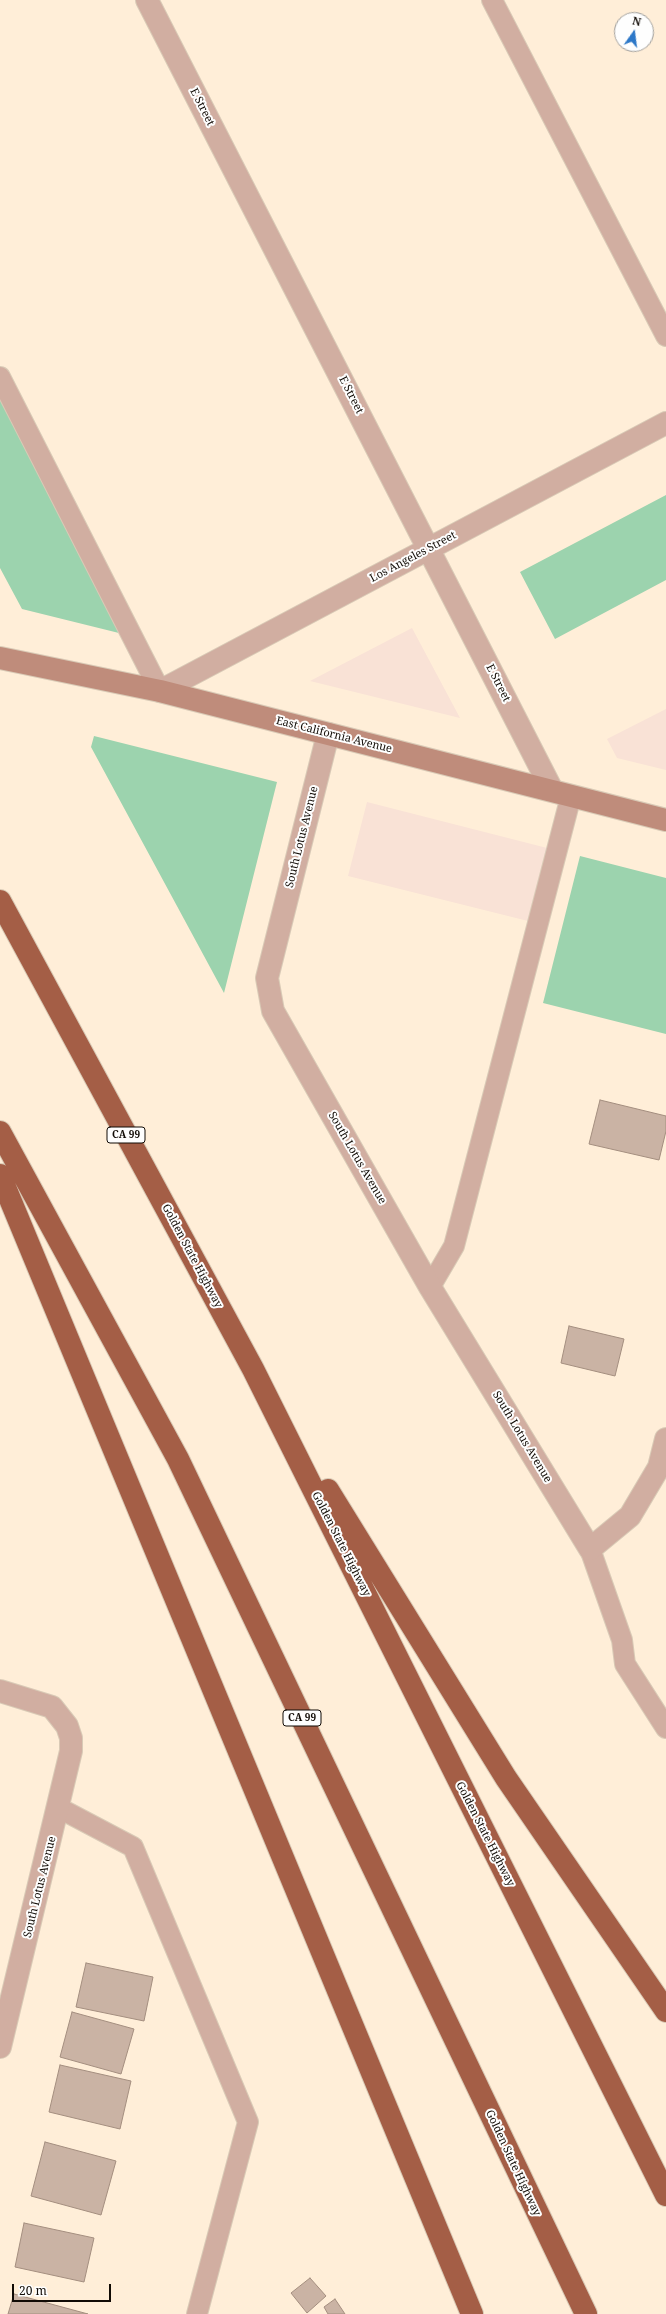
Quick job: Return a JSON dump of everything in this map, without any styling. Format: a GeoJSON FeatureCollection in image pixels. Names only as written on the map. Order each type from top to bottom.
{"type":"FeatureCollection","features":[{"type":"Feature","properties":{"kind":"highway","name":"Golden State Highway"},"geometry":{"type":"LineString","coordinates":[[0,901],[253,1369],[666,2195]]}},
{"type":"Feature","properties":{"kind":"highway","name":"Golden State Highway"},"geometry":{"type":"LineString","coordinates":[[0,1132],[178,1459],[586,2314]]}},
{"type":"Feature","properties":{"kind":"highway"},"geometry":{"type":"LineString","coordinates":[[0,1175],[472,2314]]}},
{"type":"Feature","properties":{"kind":"highway"},"geometry":{"type":"LineString","coordinates":[[253,1369],[506,1778],[666,2011]]}},
{"type":"Feature","properties":{"kind":"street","name":"E Street"},"geometry":{"type":"LineString","coordinates":[[147,0],[430,548],[562,793]]}},
{"type":"Feature","properties":{"kind":"street","name":"Los Angeles Street"},"geometry":{"type":"LineString","coordinates":[[160,691],[666,423]]}},
{"type":"Feature","properties":{"kind":"street","name":"East California Avenue"},"geometry":{"type":"LineString","coordinates":[[0,658],[160,691],[666,820]]}},
{"type":"Feature","properties":{"kind":"street","name":"South Lotus Avenue"},"geometry":{"type":"LineString","coordinates":[[328,734],[267,978],[273,1011],[430,1287],[590,1549]]}},
{"type":"Feature","properties":{"kind":"street"},"geometry":{"type":"LineString","coordinates":[[590,1549],[630,1516],[659,1467],[666,1440]]}},
{"type":"Feature","properties":{"kind":"street","name":"South Lotus Avenue"},"geometry":{"type":"LineString","coordinates":[[0,1692],[52,1706],[67,1726],[71,1738],[72,1751],[0,2047]]}},
{"type":"Feature","properties":{"kind":"lane"},"geometry":{"type":"LineString","coordinates":[[492,0],[666,336]]}},
{"type":"Feature","properties":{"kind":"lane"},"geometry":{"type":"LineString","coordinates":[[0,377],[160,691]]}},
{"type":"Feature","properties":{"kind":"lane"},"geometry":{"type":"LineString","coordinates":[[430,1287],[454,1246],[562,793]]}},
{"type":"Feature","properties":{"kind":"lane"},"geometry":{"type":"LineString","coordinates":[[590,1549],[622,1640],[626,1664],[666,1728]]}},
{"type":"Feature","properties":{"kind":"lane"},"geometry":{"type":"LineString","coordinates":[[59,1808],[133,1847],[248,2122],[197,2314]]}},
{"type":"Feature","properties":{"kind":"shaded area"},"geometry":{"type":"Polygon","coordinates":[[[412,628],[460,718],[310,681],[412,628]]]}},
{"type":"Feature","properties":{"kind":"shaded area"},"geometry":{"type":"Polygon","coordinates":[[[666,709],[666,770],[617,758],[607,739],[666,709]]]}},
{"type":"Feature","properties":{"kind":"shaded area"},"geometry":{"type":"Polygon","coordinates":[[[367,802],[551,849],[532,922],[348,876],[367,802]]]}},
{"type":"Feature","properties":{"kind":"green space"},"geometry":{"type":"Polygon","coordinates":[[[0,391],[127,635],[22,609],[0,568],[0,391]]]}},
{"type":"Feature","properties":{"kind":"green space"},"geometry":{"type":"Polygon","coordinates":[[[666,495],[666,580],[555,639],[520,572],[666,495]]]}},
{"type":"Feature","properties":{"kind":"green space"},"geometry":{"type":"Polygon","coordinates":[[[94,736],[277,782],[224,993],[91,747],[94,736]]]}},
{"type":"Feature","properties":{"kind":"green space"},"geometry":{"type":"Polygon","coordinates":[[[580,856],[666,878],[666,1034],[543,1003],[580,856]]]}},
{"type":"Feature","properties":{"kind":"building"},"geometry":{"type":"Polygon","coordinates":[[[600,1100],[666,1116],[666,1131],[659,1160],[589,1144],[600,1100]]]}},
{"type":"Feature","properties":{"kind":"building"},"geometry":{"type":"Polygon","coordinates":[[[569,1326],[624,1339],[615,1376],[561,1363],[569,1326]]]}},
{"type":"Feature","properties":{"kind":"building"},"geometry":{"type":"Polygon","coordinates":[[[86,1963],[153,1977],[144,2021],[76,2007],[86,1963]]]}},
{"type":"Feature","properties":{"kind":"building"},"geometry":{"type":"Polygon","coordinates":[[[72,2012],[134,2029],[121,2074],[60,2057],[72,2012]]]}},
{"type":"Feature","properties":{"kind":"building"},"geometry":{"type":"Polygon","coordinates":[[[60,2065],[131,2081],[120,2129],[49,2112],[60,2065]]]}},
{"type":"Feature","properties":{"kind":"building"},"geometry":{"type":"Polygon","coordinates":[[[45,2142],[116,2161],[101,2215],[31,2196],[45,2142]]]}},
{"type":"Feature","properties":{"kind":"building"},"geometry":{"type":"Polygon","coordinates":[[[24,2223],[94,2238],[84,2282],[15,2267],[24,2223]]]}},
{"type":"Feature","properties":{"kind":"building"},"geometry":{"type":"Polygon","coordinates":[[[310,2278],[326,2296],[307,2313],[291,2293],[310,2278]]]}},
{"type":"Feature","properties":{"kind":"building"},"geometry":{"type":"Polygon","coordinates":[[[14,2294],[88,2314],[8,2314],[14,2294]]]}},
{"type":"Feature","properties":{"kind":"building"},"geometry":{"type":"Polygon","coordinates":[[[335,2299],[345,2314],[328,2314],[324,2307],[335,2299]]]}}]}
